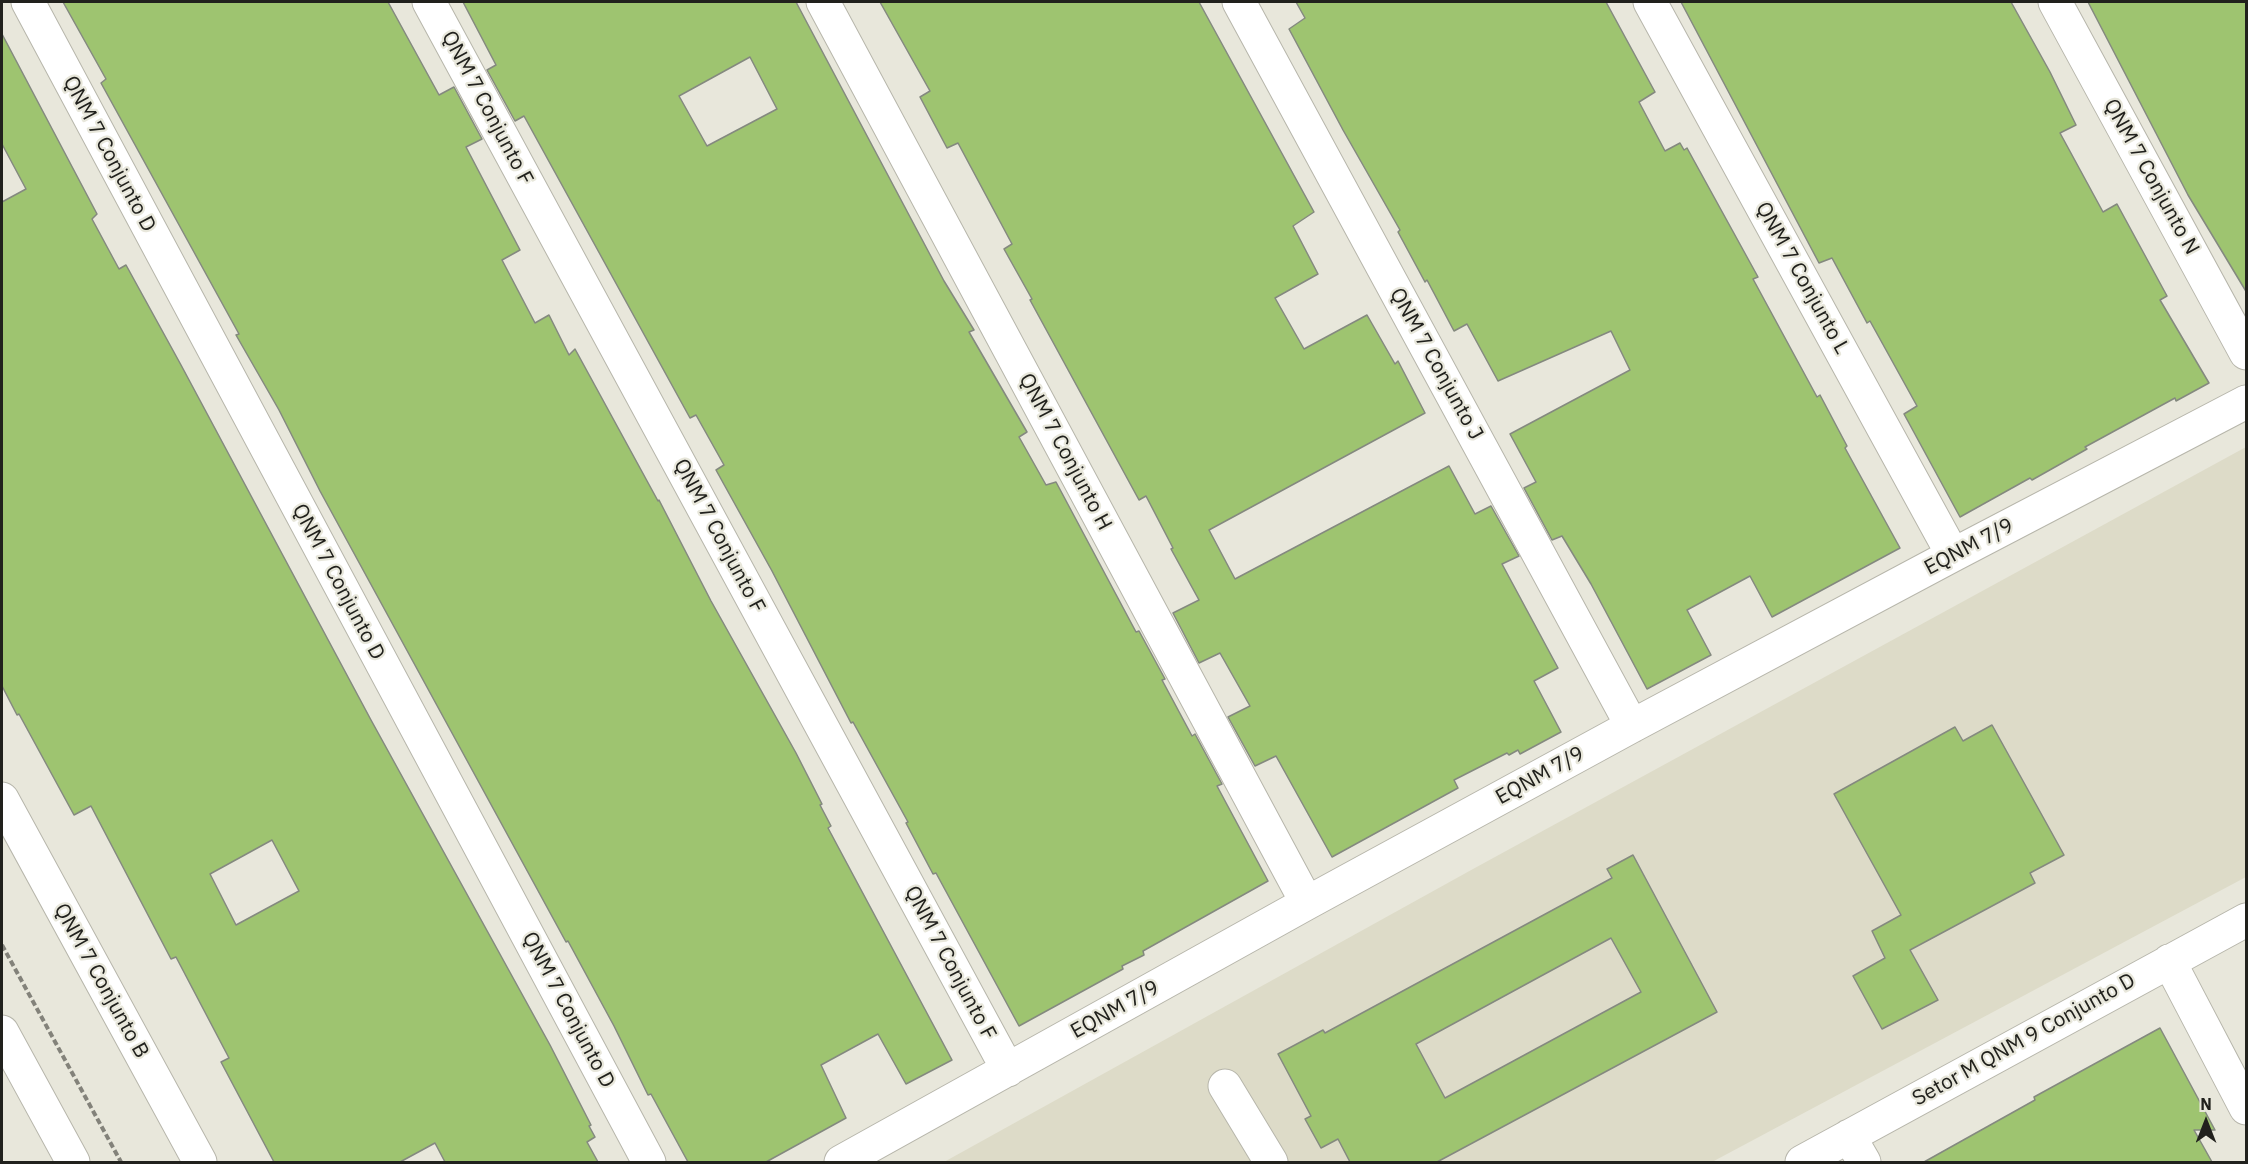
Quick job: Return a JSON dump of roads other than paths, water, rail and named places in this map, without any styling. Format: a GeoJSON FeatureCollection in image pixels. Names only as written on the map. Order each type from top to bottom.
{"type":"FeatureCollection","features":[{"type":"Feature","properties":{"kind":"street","name":"QNM 7 Conjunto D"},"geometry":{"type":"LineString","coordinates":[[28,2],[649,1162]]}},
{"type":"Feature","properties":{"kind":"street","name":"QNM 7 Conjunto F"},"geometry":{"type":"LineString","coordinates":[[429,2],[1008,1070]]}},
{"type":"Feature","properties":{"kind":"street","name":"QNM 7 Conjunto H"},"geometry":{"type":"LineString","coordinates":[[823,2],[1307,903]]}},
{"type":"Feature","properties":{"kind":"street","name":"QNM 7 Conjunto J"},"geometry":{"type":"LineString","coordinates":[[1239,2],[1632,726]]}},
{"type":"Feature","properties":{"kind":"street","name":"QNM 7 Conjunto L"},"geometry":{"type":"LineString","coordinates":[[1650,2],[1953,555]]}},
{"type":"Feature","properties":{"kind":"street","name":"QNM 7 Conjunto N"},"geometry":{"type":"LineString","coordinates":[[2055,2],[2247,352]]}},
{"type":"Feature","properties":{"kind":"street","name":"EQNM 7/9"},"geometry":{"type":"LineString","coordinates":[[841,1162],[1307,903],[1632,726],[2247,402]]}},
{"type":"Feature","properties":{"kind":"street","name":"QNM 7 Conjunto B"},"geometry":{"type":"LineString","coordinates":[[2,799],[200,1162]]}},
{"type":"Feature","properties":{"kind":"street","name":"Setor M QNM 9 Conjunto D"},"geometry":{"type":"LineString","coordinates":[[1803,1162],[1857,1149],[2169,961],[2247,920]]}},
{"type":"Feature","properties":{"kind":"street"},"geometry":{"type":"LineString","coordinates":[[2169,961],[2247,1108]]}},
{"type":"Feature","properties":{"kind":"street"},"geometry":{"type":"LineString","coordinates":[[2,1032],[73,1162]]}},
{"type":"Feature","properties":{"kind":"street"},"geometry":{"type":"LineString","coordinates":[[1224,1086],[1270,1162]]}}]}
